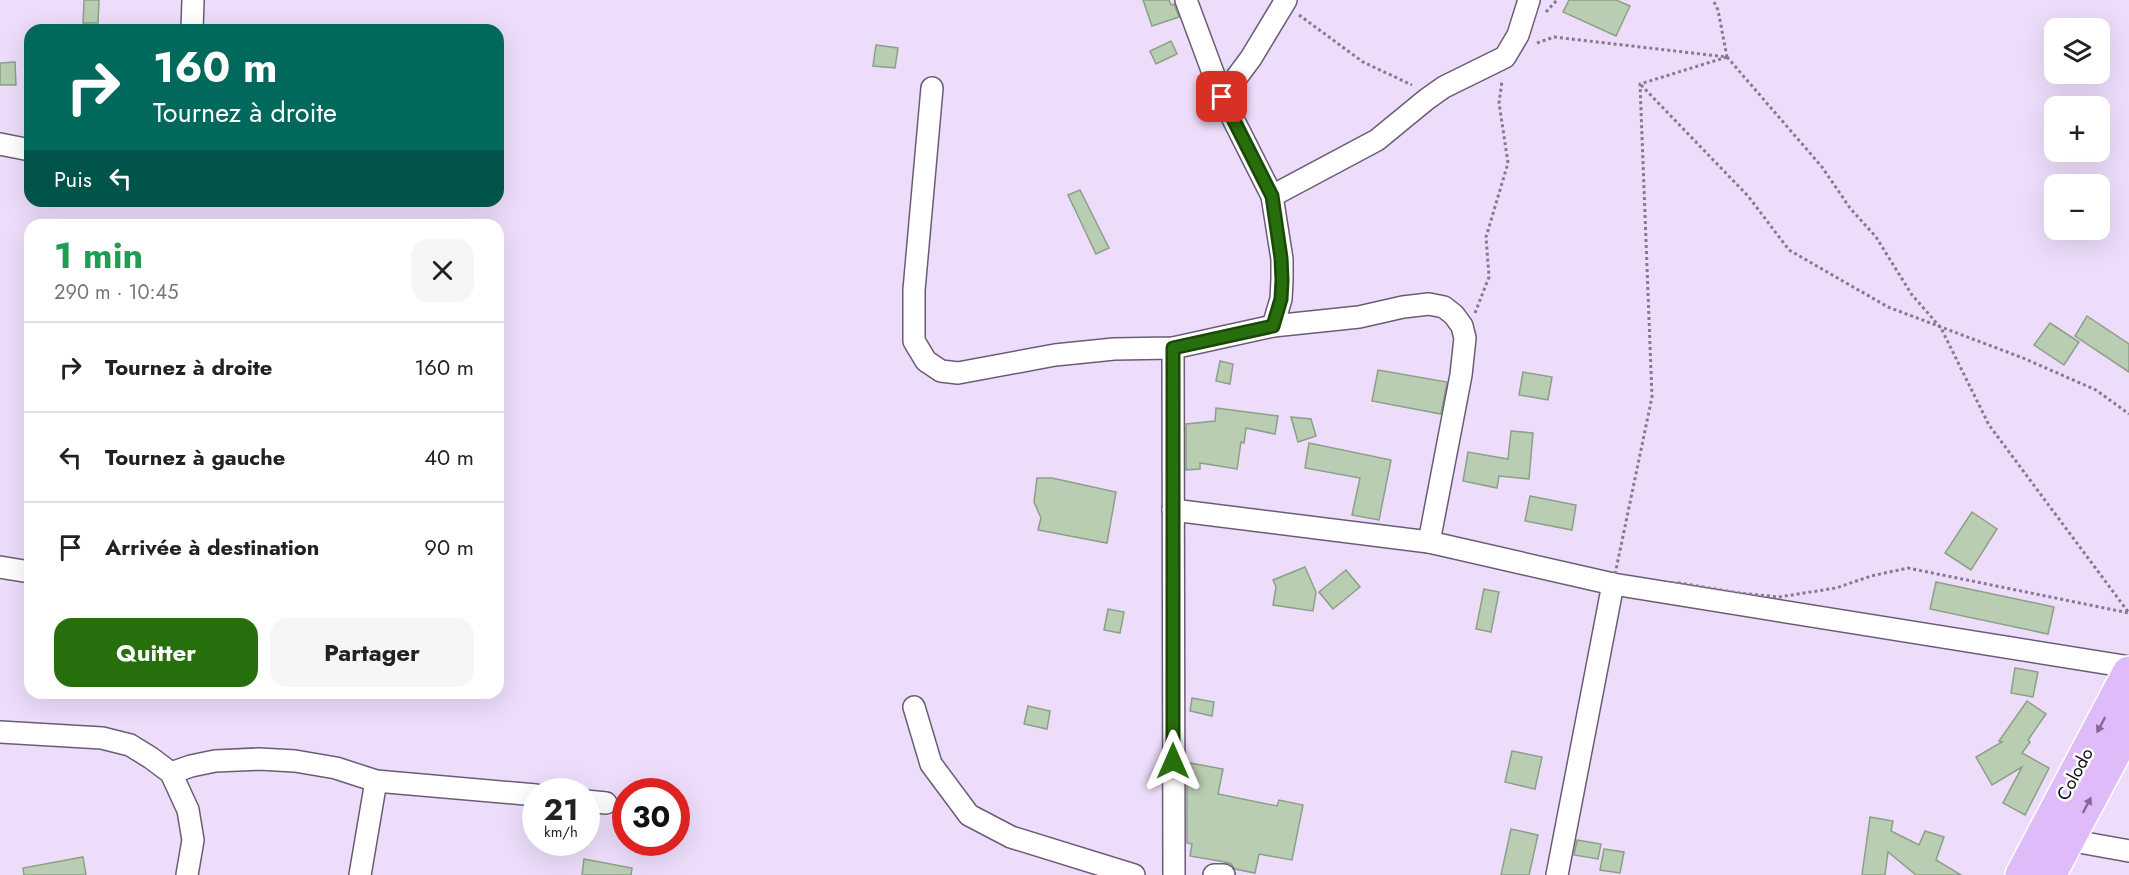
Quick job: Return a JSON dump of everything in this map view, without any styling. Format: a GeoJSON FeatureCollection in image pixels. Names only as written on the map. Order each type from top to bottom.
{"type":"FeatureCollection","features":[{"type":"Feature","properties":{"kind":"main road","name":"Colodo"},"geometry":{"type":"LineString","coordinates":[[2022,875],[2129,673]]}},
{"type":"Feature","properties":{"kind":"main road","name":"Colodo"},"geometry":{"type":"LineString","coordinates":[[2049,875],[2129,725]]}},
{"type":"Feature","properties":{"kind":"street"},"geometry":{"type":"LineString","coordinates":[[192,24],[193,0]]}},
{"type":"Feature","properties":{"kind":"street"},"geometry":{"type":"LineString","coordinates":[[1186,0],[1222,97],[1272,196],[1282,280],[1281,299],[1273,326]]}},
{"type":"Feature","properties":{"kind":"street"},"geometry":{"type":"LineString","coordinates":[[1222,97],[1251,58],[1286,0]]}},
{"type":"Feature","properties":{"kind":"street"},"geometry":{"type":"LineString","coordinates":[[1272,196],[1377,140],[1444,87],[1505,57],[1518,35],[1529,0]]}},
{"type":"Feature","properties":{"kind":"street"},"geometry":{"type":"LineString","coordinates":[[932,88],[914,290],[914,341],[926,361],[941,370],[958,373],[1055,355],[1114,349],[1173,348],[1273,326],[1359,317],[1429,304],[1443,307],[1454,315],[1462,326],[1465,338],[1461,375],[1429,542]]}},
{"type":"Feature","properties":{"kind":"street"},"geometry":{"type":"LineString","coordinates":[[0,144],[24,149]]}},
{"type":"Feature","properties":{"kind":"street"},"geometry":{"type":"LineString","coordinates":[[1173,348],[1174,875]]}},
{"type":"Feature","properties":{"kind":"street"},"geometry":{"type":"LineString","coordinates":[[1173,510],[1429,542],[1613,584],[2129,667]]}},
{"type":"Feature","properties":{"kind":"street"},"geometry":{"type":"LineString","coordinates":[[0,567],[24,571]]}},
{"type":"Feature","properties":{"kind":"street"},"geometry":{"type":"LineString","coordinates":[[1557,875],[1613,584]]}},
{"type":"Feature","properties":{"kind":"street"},"geometry":{"type":"LineString","coordinates":[[914,707],[932,764],[969,815],[1011,837],[1134,875]]}},
{"type":"Feature","properties":{"kind":"street"},"geometry":{"type":"LineString","coordinates":[[0,732],[102,738],[130,745],[171,773],[188,810],[193,840],[187,875]]}},
{"type":"Feature","properties":{"kind":"street"},"geometry":{"type":"LineString","coordinates":[[171,773],[215,761],[259,759],[295,761],[336,768],[376,781],[522,794]]}},
{"type":"Feature","properties":{"kind":"street"},"geometry":{"type":"LineString","coordinates":[[360,875],[376,781]]}},
{"type":"Feature","properties":{"kind":"street"},"geometry":{"type":"LineString","coordinates":[[2068,840],[2129,851]]}},
{"type":"Feature","properties":{"kind":"street"},"geometry":{"type":"LineString","coordinates":[[1214,875],[1224,875]]}},
{"type":"Feature","properties":{"kind":"path"},"geometry":{"type":"LineString","coordinates":[[1640,84],[1652,398],[1613,584],[1679,583],[1779,597],[1836,588],[1908,567],[2129,613],[1989,425],[1941,328],[1912,295],[1876,237],[1850,208],[1822,167],[1727,57],[1718,10],[1713,0]]}},
{"type":"Feature","properties":{"kind":"path"},"geometry":{"type":"LineString","coordinates":[[1272,26],[1293,10],[1363,62],[1414,86],[1427,99]]}},
{"type":"Feature","properties":{"kind":"path"},"geometry":{"type":"LineString","coordinates":[[1465,338],[1489,277],[1486,237],[1508,163],[1499,103],[1505,57],[1554,37],[1727,57]]}},
{"type":"Feature","properties":{"kind":"path"},"geometry":{"type":"LineString","coordinates":[[1640,84],[1727,57]]}},
{"type":"Feature","properties":{"kind":"path"},"geometry":{"type":"LineString","coordinates":[[1640,84],[1748,196],[1789,250],[1888,307],[2023,357],[2096,390],[2129,414]]}},
{"type":"Feature","properties":{"kind":"building"},"geometry":{"type":"Polygon","coordinates":[[[84,0],[99,0],[98,23],[83,23],[84,0]]]}},
{"type":"Feature","properties":{"kind":"building"},"geometry":{"type":"Polygon","coordinates":[[[1143,0],[1169,0],[1171,5],[1174,4],[1179,17],[1152,26],[1143,0]]]}},
{"type":"Feature","properties":{"kind":"building"},"geometry":{"type":"Polygon","coordinates":[[[1569,0],[1616,0],[1630,6],[1616,36],[1563,12],[1569,0]]]}},
{"type":"Feature","properties":{"kind":"building"},"geometry":{"type":"Polygon","coordinates":[[[1171,41],[1177,54],[1156,64],[1150,51],[1171,41]]]}},
{"type":"Feature","properties":{"kind":"building"},"geometry":{"type":"Polygon","coordinates":[[[876,45],[898,48],[895,68],[873,66],[876,45]]]}},
{"type":"Feature","properties":{"kind":"building"},"geometry":{"type":"Polygon","coordinates":[[[15,62],[16,85],[0,85],[0,63],[15,62]]]}},
{"type":"Feature","properties":{"kind":"building"},"geometry":{"type":"Polygon","coordinates":[[[1080,190],[1109,248],[1096,254],[1068,195],[1080,190]]]}},
{"type":"Feature","properties":{"kind":"building"},"geometry":{"type":"Polygon","coordinates":[[[2087,316],[2129,344],[2129,372],[2075,336],[2087,316]]]}},
{"type":"Feature","properties":{"kind":"building"},"geometry":{"type":"Polygon","coordinates":[[[2050,323],[2079,342],[2064,365],[2034,345],[2050,323]]]}},
{"type":"Feature","properties":{"kind":"building"},"geometry":{"type":"Polygon","coordinates":[[[1220,361],[1233,364],[1230,384],[1216,381],[1220,361]]]}},
{"type":"Feature","properties":{"kind":"building"},"geometry":{"type":"Polygon","coordinates":[[[1378,370],[1447,382],[1441,414],[1372,401],[1378,370]]]}},
{"type":"Feature","properties":{"kind":"building"},"geometry":{"type":"Polygon","coordinates":[[[1523,372],[1552,377],[1548,400],[1519,395],[1523,372]]]}},
{"type":"Feature","properties":{"kind":"building"},"geometry":{"type":"Polygon","coordinates":[[[1216,408],[1278,416],[1275,434],[1246,428],[1244,443],[1241,442],[1237,469],[1200,463],[1200,469],[1186,470],[1186,424],[1215,421],[1216,408]]]}},
{"type":"Feature","properties":{"kind":"building"},"geometry":{"type":"Polygon","coordinates":[[[1291,417],[1311,419],[1316,436],[1298,442],[1291,417]]]}},
{"type":"Feature","properties":{"kind":"building"},"geometry":{"type":"Polygon","coordinates":[[[1511,431],[1533,433],[1529,479],[1499,476],[1497,488],[1463,481],[1468,452],[1508,459],[1511,431]]]}},
{"type":"Feature","properties":{"kind":"building"},"geometry":{"type":"Polygon","coordinates":[[[1309,443],[1391,460],[1379,520],[1352,515],[1360,478],[1305,468],[1309,443]]]}},
{"type":"Feature","properties":{"kind":"building"},"geometry":{"type":"Polygon","coordinates":[[[1037,478],[1052,478],[1116,492],[1107,543],[1038,530],[1041,518],[1034,502],[1037,478]]]}},
{"type":"Feature","properties":{"kind":"building"},"geometry":{"type":"Polygon","coordinates":[[[1530,496],[1576,505],[1572,530],[1525,521],[1530,496]]]}},
{"type":"Feature","properties":{"kind":"building"},"geometry":{"type":"Polygon","coordinates":[[[1972,512],[1997,529],[1971,570],[1945,553],[1972,512]]]}},
{"type":"Feature","properties":{"kind":"building"},"geometry":{"type":"Polygon","coordinates":[[[1305,567],[1316,592],[1313,611],[1273,605],[1276,587],[1273,580],[1305,567]]]}},
{"type":"Feature","properties":{"kind":"building"},"geometry":{"type":"Polygon","coordinates":[[[1346,570],[1360,587],[1333,609],[1319,592],[1346,570]]]}},
{"type":"Feature","properties":{"kind":"building"},"geometry":{"type":"Polygon","coordinates":[[[1936,582],[2054,607],[2048,634],[1930,609],[1936,582]]]}},
{"type":"Feature","properties":{"kind":"building"},"geometry":{"type":"Polygon","coordinates":[[[1484,589],[1499,592],[1491,632],[1476,629],[1484,589]]]}},
{"type":"Feature","properties":{"kind":"building"},"geometry":{"type":"Polygon","coordinates":[[[1108,609],[1124,612],[1120,633],[1104,630],[1108,609]]]}},
{"type":"Feature","properties":{"kind":"building"},"geometry":{"type":"Polygon","coordinates":[[[2015,668],[2038,672],[2033,697],[2011,693],[2015,668]]]}},
{"type":"Feature","properties":{"kind":"building"},"geometry":{"type":"Polygon","coordinates":[[[1192,698],[1214,702],[1212,716],[1190,711],[1192,698]]]}},
{"type":"Feature","properties":{"kind":"building"},"geometry":{"type":"Polygon","coordinates":[[[2027,701],[2046,714],[2022,753],[2049,768],[2025,815],[2003,803],[2022,767],[1992,785],[1976,757],[2002,742],[1999,741],[2027,701]]]}},
{"type":"Feature","properties":{"kind":"building"},"geometry":{"type":"Polygon","coordinates":[[[1028,706],[1050,711],[1047,729],[1024,724],[1028,706]]]}},
{"type":"Feature","properties":{"kind":"building"},"geometry":{"type":"Polygon","coordinates":[[[1512,751],[1542,757],[1535,789],[1505,782],[1512,751]]]}},
{"type":"Feature","properties":{"kind":"building"},"geometry":{"type":"Polygon","coordinates":[[[1190,763],[1223,769],[1218,794],[1277,806],[1279,800],[1303,805],[1292,860],[1259,854],[1255,873],[1235,869],[1231,864],[1225,862],[1190,856],[1192,844],[1187,843],[1187,779],[1190,763]]]}},
{"type":"Feature","properties":{"kind":"building"},"geometry":{"type":"Polygon","coordinates":[[[1870,817],[1893,821],[1891,831],[1919,845],[1925,831],[1944,837],[1936,860],[1961,875],[1916,875],[1888,852],[1885,875],[1862,875],[1870,817]]]}},
{"type":"Feature","properties":{"kind":"building"},"geometry":{"type":"Polygon","coordinates":[[[1511,829],[1538,835],[1529,875],[1501,875],[1511,829]]]}},
{"type":"Feature","properties":{"kind":"building"},"geometry":{"type":"Polygon","coordinates":[[[1577,840],[1601,844],[1598,859],[1574,855],[1577,840]]]}},
{"type":"Feature","properties":{"kind":"building"},"geometry":{"type":"Polygon","coordinates":[[[1604,849],[1624,852],[1620,873],[1600,870],[1604,849]]]}},
{"type":"Feature","properties":{"kind":"building"},"geometry":{"type":"Polygon","coordinates":[[[83,857],[86,875],[24,875],[23,868],[83,857]]]}},
{"type":"Feature","properties":{"kind":"building"},"geometry":{"type":"Polygon","coordinates":[[[584,859],[632,868],[631,875],[582,875],[584,859]]]}},
{"type":"Feature","properties":{"kind":"route"},"geometry":{"type":"LineString","coordinates":[[1173,761],[1173,348],[1273,326],[1281,299],[1281,258],[1272,196],[1222,97]]}}]}
